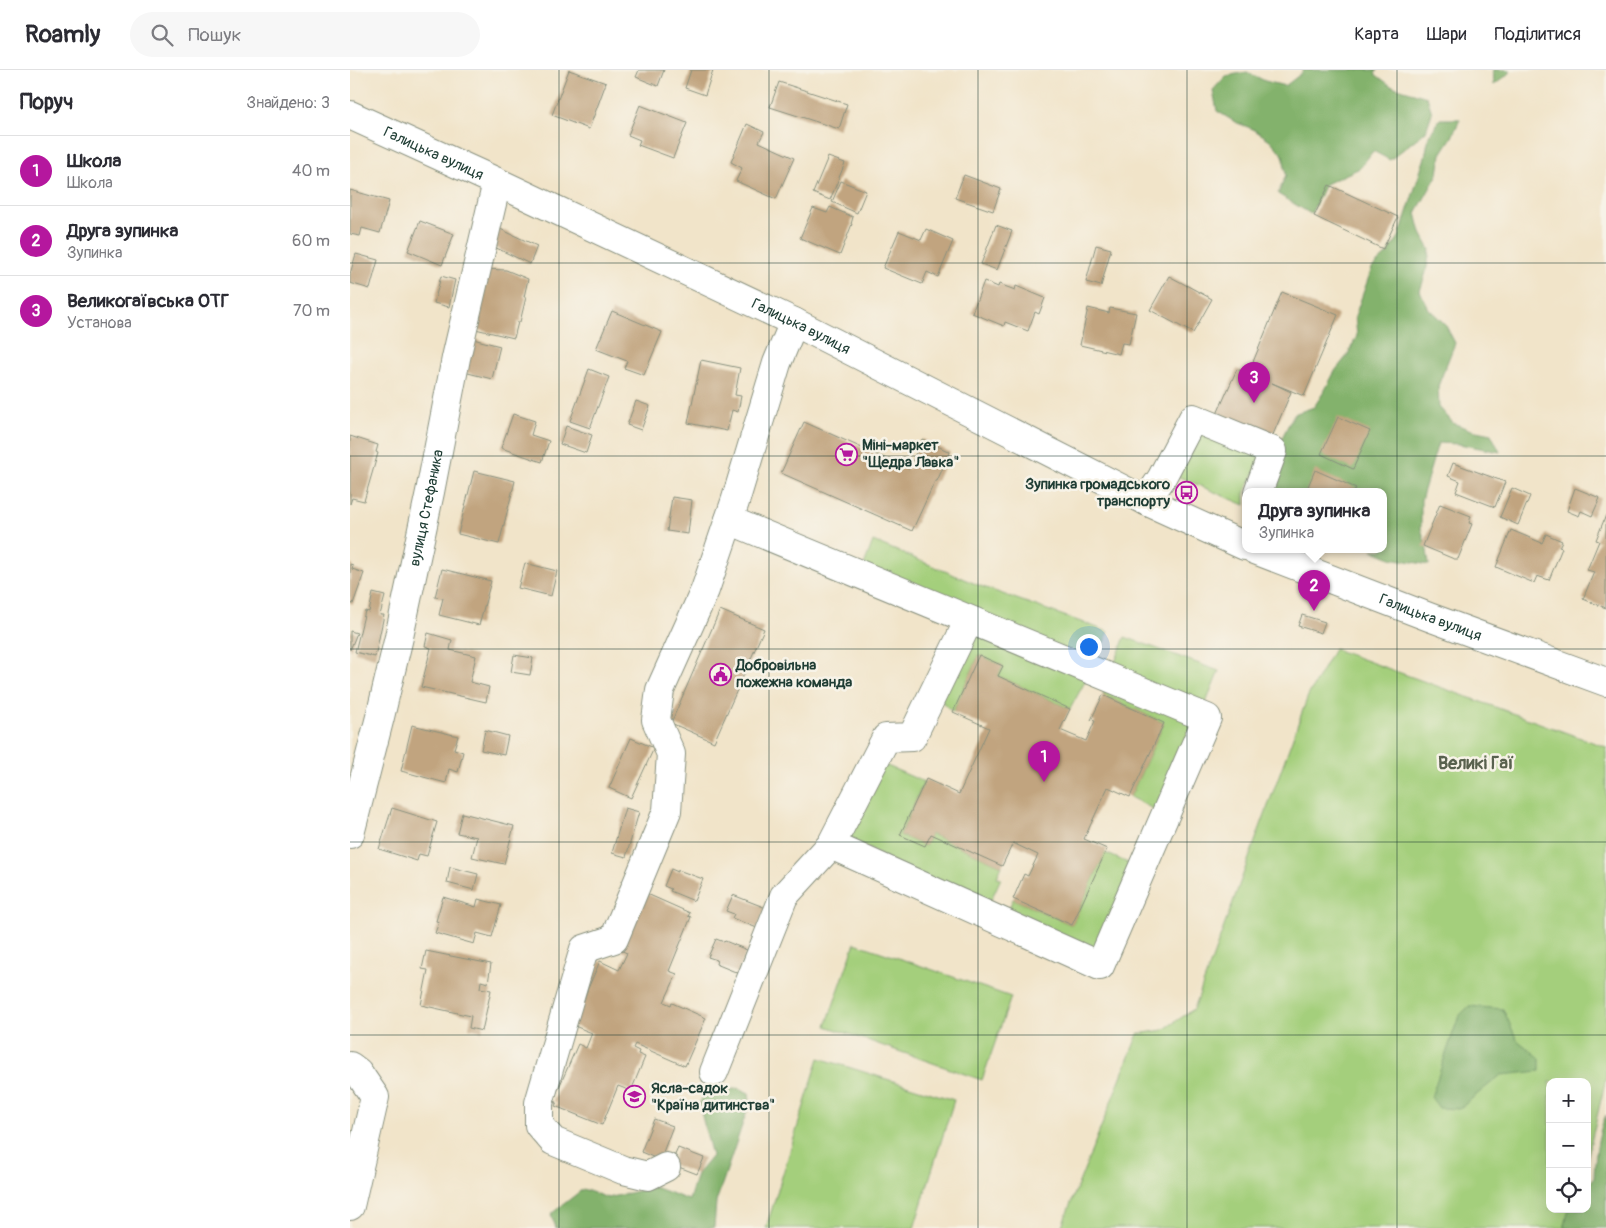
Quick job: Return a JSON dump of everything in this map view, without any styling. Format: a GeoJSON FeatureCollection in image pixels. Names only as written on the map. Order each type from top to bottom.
{"type":"FeatureCollection","features":[{"type":"Feature","properties":{"kind":"street","name":"Галицька вулиця"},"geometry":{"type":"LineString","coordinates":[[350,116],[497,182],[794,322],[1146,501],[1242,541]]}},
{"type":"Feature","properties":{"kind":"street","name":"вулиця Стефаника"},"geometry":{"type":"LineString","coordinates":[[350,834],[399,637],[456,358],[497,182]]}},
{"type":"Feature","properties":{"kind":"street"},"geometry":{"type":"LineString","coordinates":[[666,1167],[648,1176],[623,1170],[552,1141],[539,1124],[539,1103],[584,948],[614,939],[667,811],[671,754],[656,720],[660,690],[705,590],[729,520],[776,363],[794,322]]}},
{"type":"Feature","properties":{"kind":"street"},"geometry":{"type":"LineString","coordinates":[[1146,501],[1161,479],[1193,418],[1273,451],[1259,488]]}},
{"type":"Feature","properties":{"kind":"street"},"geometry":{"type":"LineString","coordinates":[[729,520],[1207,718],[1100,966],[831,845]]}},
{"type":"Feature","properties":{"kind":"street","name":"Галицька вулиця"},"geometry":{"type":"LineString","coordinates":[[1271,553],[1410,610],[1606,682]]}},
{"type":"Feature","properties":{"kind":"street"},"geometry":{"type":"LineString","coordinates":[[714,1072],[784,896],[831,845],[886,738],[912,737],[969,620]]}},
{"type":"Feature","properties":{"kind":"street"},"geometry":{"type":"LineString","coordinates":[[350,1066],[358,1072],[375,1097],[350,1206]]}},
{"type":"Feature","properties":{"kind":"green space"},"geometry":{"type":"Polygon","coordinates":[[[1303,70],[1377,70],[1375,74],[1391,86],[1427,97],[1432,113],[1426,131],[1390,160],[1373,151],[1360,168],[1325,184],[1311,214],[1278,194],[1286,175],[1283,155],[1270,140],[1217,111],[1213,90],[1226,76],[1247,72],[1265,81],[1285,86],[1302,73],[1303,70]]]}},
{"type":"Feature","properties":{"kind":"green space"},"geometry":{"type":"Polygon","coordinates":[[[1493,70],[1510,70],[1510,73],[1494,85],[1493,70]]]}},
{"type":"Feature","properties":{"kind":"green space"},"geometry":{"type":"Polygon","coordinates":[[[1440,119],[1460,119],[1452,137],[1441,154],[1438,174],[1416,213],[1421,233],[1430,250],[1420,291],[1429,309],[1445,324],[1455,343],[1438,386],[1439,407],[1453,423],[1471,430],[1491,434],[1500,452],[1459,444],[1438,443],[1421,500],[1421,528],[1429,565],[1391,558],[1379,553],[1387,553],[1387,488],[1256,488],[1294,414],[1314,407],[1335,371],[1347,356],[1357,336],[1355,316],[1372,268],[1387,254],[1399,237],[1425,157],[1429,136],[1440,119]]]}},
{"type":"Feature","properties":{"kind":"green space"},"geometry":{"type":"Polygon","coordinates":[[[1196,429],[1264,453],[1247,488],[1242,488],[1242,504],[1177,476],[1196,429]]]}},
{"type":"Feature","properties":{"kind":"green space"},"geometry":{"type":"Polygon","coordinates":[[[873,541],[983,587],[1109,632],[1094,661],[864,565],[873,541]]]}},
{"type":"Feature","properties":{"kind":"green space"},"geometry":{"type":"Polygon","coordinates":[[[971,629],[1087,678],[1070,709],[998,676],[1003,666],[979,655],[953,712],[940,698],[971,629]]]}},
{"type":"Feature","properties":{"kind":"green space"},"geometry":{"type":"Polygon","coordinates":[[[1125,637],[1219,671],[1203,710],[1111,672],[1125,637]]]}},
{"type":"Feature","properties":{"kind":"green space"},"geometry":{"type":"Polygon","coordinates":[[[1334,649],[1606,747],[1606,1078],[1591,1142],[1591,1078],[1546,1078],[1546,1213],[1575,1213],[1571,1228],[1061,1228],[1138,1034],[1163,1030],[1194,1009],[1308,696],[1334,649]]]}},
{"type":"Feature","properties":{"kind":"green space"},"geometry":{"type":"Polygon","coordinates":[[[1107,685],[1198,722],[1159,812],[1130,797],[1164,723],[1103,695],[1107,685]]]}},
{"type":"Feature","properties":{"kind":"green space"},"geometry":{"type":"Polygon","coordinates":[[[878,762],[924,782],[900,835],[925,846],[931,834],[1002,866],[997,877],[1001,878],[986,911],[843,835],[878,762]]]}},
{"type":"Feature","properties":{"kind":"green space"},"geometry":{"type":"Polygon","coordinates":[[[1105,853],[1135,866],[1098,953],[1004,919],[1013,899],[1072,925],[1105,853]]]}},
{"type":"Feature","properties":{"kind":"green space"},"geometry":{"type":"Polygon","coordinates":[[[855,943],[1011,997],[982,1080],[826,1026],[855,943]]]}},
{"type":"Feature","properties":{"kind":"green space"},"geometry":{"type":"Polygon","coordinates":[[[1469,1006],[1503,1009],[1517,1040],[1540,1058],[1540,1071],[1501,1075],[1459,1109],[1439,1108],[1431,1097],[1459,1016],[1469,1006]]]}},
{"type":"Feature","properties":{"kind":"green space"},"geometry":{"type":"Polygon","coordinates":[[[819,1058],[954,1100],[914,1228],[766,1228],[819,1058]]]}},
{"type":"Feature","properties":{"kind":"green space"},"geometry":{"type":"Polygon","coordinates":[[[738,1088],[749,1093],[750,1102],[716,1202],[714,1228],[556,1228],[551,1214],[583,1189],[608,1198],[654,1187],[689,1200],[697,1174],[712,1156],[699,1104],[704,1095],[738,1088]]]}},
{"type":"Feature","properties":{"kind":"green space"},"geometry":{"type":"Polygon","coordinates":[[[1606,1115],[1606,1228],[1564,1228],[1568,1213],[1591,1213],[1591,1181],[1594,1178],[1596,1154],[1606,1115]]]}},
{"type":"Feature","properties":{"kind":"building"},"geometry":{"type":"Polygon","coordinates":[[[569,70],[606,83],[589,129],[552,115],[569,70]]]}},
{"type":"Feature","properties":{"kind":"building"},"geometry":{"type":"Polygon","coordinates":[[[639,70],[664,70],[658,86],[636,77],[639,70]]]}},
{"type":"Feature","properties":{"kind":"building"},"geometry":{"type":"Polygon","coordinates":[[[691,70],[713,70],[705,95],[685,88],[691,70]]]}},
{"type":"Feature","properties":{"kind":"building"},"geometry":{"type":"Polygon","coordinates":[[[779,82],[847,104],[839,129],[770,107],[779,82]]]}},
{"type":"Feature","properties":{"kind":"building"},"geometry":{"type":"Polygon","coordinates":[[[640,105],[687,123],[673,158],[638,145],[640,140],[628,135],[640,105]]]}},
{"type":"Feature","properties":{"kind":"building"},"geometry":{"type":"Polygon","coordinates":[[[747,124],[764,132],[759,142],[794,158],[776,199],[736,181],[742,168],[731,162],[747,124]]]}},
{"type":"Feature","properties":{"kind":"building"},"geometry":{"type":"Polygon","coordinates":[[[828,157],[845,163],[830,200],[813,193],[828,157]]]}},
{"type":"Feature","properties":{"kind":"building"},"geometry":{"type":"Polygon","coordinates":[[[964,175],[1001,189],[993,211],[955,198],[964,175]]]}},
{"type":"Feature","properties":{"kind":"building"},"geometry":{"type":"Polygon","coordinates":[[[841,181],[866,191],[857,213],[832,202],[841,181]]]}},
{"type":"Feature","properties":{"kind":"building"},"geometry":{"type":"Polygon","coordinates":[[[1329,185],[1398,217],[1383,249],[1314,216],[1329,185]]]}},
{"type":"Feature","properties":{"kind":"building"},"geometry":{"type":"Polygon","coordinates":[[[350,190],[389,201],[380,233],[362,228],[360,236],[350,234],[350,190]]]}},
{"type":"Feature","properties":{"kind":"building"},"geometry":{"type":"Polygon","coordinates":[[[830,207],[853,217],[840,255],[800,238],[813,208],[827,213],[830,207]]]}},
{"type":"Feature","properties":{"kind":"building"},"geometry":{"type":"Polygon","coordinates":[[[420,221],[454,234],[442,265],[408,251],[420,221]]]}},
{"type":"Feature","properties":{"kind":"building"},"geometry":{"type":"Polygon","coordinates":[[[996,225],[1012,231],[997,270],[981,264],[996,225]]]}},
{"type":"Feature","properties":{"kind":"building"},"geometry":{"type":"Polygon","coordinates":[[[498,228],[537,246],[530,264],[490,245],[498,228]]]}},
{"type":"Feature","properties":{"kind":"building"},"geometry":{"type":"Polygon","coordinates":[[[926,229],[953,241],[938,277],[927,272],[922,284],[883,268],[899,231],[921,240],[926,229]]]}},
{"type":"Feature","properties":{"kind":"building"},"geometry":{"type":"Polygon","coordinates":[[[1096,245],[1111,249],[1101,286],[1086,282],[1096,245]]]}},
{"type":"Feature","properties":{"kind":"building"},"geometry":{"type":"Polygon","coordinates":[[[356,254],[378,260],[370,289],[350,283],[350,274],[356,254]]]}},
{"type":"Feature","properties":{"kind":"building"},"geometry":{"type":"Polygon","coordinates":[[[484,269],[506,270],[528,279],[524,297],[526,297],[514,338],[471,328],[484,269]]]}},
{"type":"Feature","properties":{"kind":"building"},"geometry":{"type":"Polygon","coordinates":[[[441,276],[455,280],[449,307],[434,303],[441,276]]]}},
{"type":"Feature","properties":{"kind":"building"},"geometry":{"type":"Polygon","coordinates":[[[1169,276],[1212,299],[1193,333],[1150,310],[1169,276]]]}},
{"type":"Feature","properties":{"kind":"building"},"geometry":{"type":"Polygon","coordinates":[[[984,281],[998,287],[999,284],[1015,290],[1016,286],[1045,298],[1039,314],[1035,312],[1028,331],[1005,322],[1004,326],[972,313],[984,281]]]}},
{"type":"Feature","properties":{"kind":"building"},"geometry":{"type":"Polygon","coordinates":[[[1282,292],[1338,315],[1304,396],[1272,383],[1291,392],[1272,437],[1217,414],[1237,369],[1248,374],[1282,292]]]}},
{"type":"Feature","properties":{"kind":"building"},"geometry":{"type":"Polygon","coordinates":[[[1088,308],[1109,313],[1110,308],[1136,313],[1129,344],[1122,343],[1119,354],[1080,345],[1088,308]]]}},
{"type":"Feature","properties":{"kind":"building"},"geometry":{"type":"Polygon","coordinates":[[[612,311],[662,332],[644,375],[624,368],[627,361],[596,349],[612,311]]]}},
{"type":"Feature","properties":{"kind":"building"},"geometry":{"type":"Polygon","coordinates":[[[473,339],[500,346],[492,379],[464,372],[473,339]]]}},
{"type":"Feature","properties":{"kind":"building"},"geometry":{"type":"Polygon","coordinates":[[[701,360],[740,368],[735,395],[741,396],[738,412],[732,410],[727,431],[688,423],[701,360]]]}},
{"type":"Feature","properties":{"kind":"building"},"geometry":{"type":"Polygon","coordinates":[[[589,369],[609,377],[590,428],[570,421],[589,369]]]}},
{"type":"Feature","properties":{"kind":"building"},"geometry":{"type":"Polygon","coordinates":[[[636,401],[650,406],[641,430],[627,425],[636,401]]]}},
{"type":"Feature","properties":{"kind":"building"},"geometry":{"type":"Polygon","coordinates":[[[513,414],[535,421],[531,435],[549,441],[542,462],[501,448],[513,414]]]}},
{"type":"Feature","properties":{"kind":"building"},"geometry":{"type":"Polygon","coordinates":[[[1338,417],[1370,431],[1353,469],[1321,454],[1338,417]]]}},
{"type":"Feature","properties":{"kind":"building"},"geometry":{"type":"Polygon","coordinates":[[[804,422],[909,469],[922,439],[950,452],[912,531],[781,473],[804,422]]]}},
{"type":"Feature","properties":{"kind":"building"},"geometry":{"type":"Polygon","coordinates":[[[566,426],[592,435],[586,453],[560,444],[566,426]]]}},
{"type":"Feature","properties":{"kind":"building"},"geometry":{"type":"Polygon","coordinates":[[[350,436],[378,445],[376,452],[378,453],[364,501],[352,498],[350,504],[350,436]]]}},
{"type":"Feature","properties":{"kind":"building"},"geometry":{"type":"Polygon","coordinates":[[[1453,463],[1505,482],[1495,507],[1456,492],[1460,481],[1448,476],[1453,463]]]}},
{"type":"Feature","properties":{"kind":"building"},"geometry":{"type":"Polygon","coordinates":[[[1315,470],[1356,488],[1307,488],[1315,470]]]}},
{"type":"Feature","properties":{"kind":"building"},"geometry":{"type":"Polygon","coordinates":[[[474,471],[515,481],[499,544],[458,534],[474,471]]]}},
{"type":"Feature","properties":{"kind":"building"},"geometry":{"type":"Polygon","coordinates":[[[1512,488],[1530,496],[1518,525],[1500,517],[1512,488]]]}},
{"type":"Feature","properties":{"kind":"building"},"geometry":{"type":"Polygon","coordinates":[[[1575,488],[1600,498],[1592,516],[1581,511],[1579,516],[1567,511],[1575,488]]]}},
{"type":"Feature","properties":{"kind":"building"},"geometry":{"type":"Polygon","coordinates":[[[672,497],[692,500],[688,534],[667,531],[672,497]]]}},
{"type":"Feature","properties":{"kind":"building"},"geometry":{"type":"Polygon","coordinates":[[[1440,504],[1471,516],[1469,523],[1472,524],[1458,559],[1423,546],[1440,504]]]}},
{"type":"Feature","properties":{"kind":"building"},"geometry":{"type":"Polygon","coordinates":[[[1606,515],[1606,608],[1583,599],[1594,572],[1587,570],[1599,541],[1596,540],[1606,515]]]}},
{"type":"Feature","properties":{"kind":"building"},"geometry":{"type":"Polygon","coordinates":[[[1511,530],[1542,543],[1546,534],[1562,541],[1559,547],[1562,548],[1549,580],[1537,576],[1534,583],[1496,567],[1511,530]]]}},
{"type":"Feature","properties":{"kind":"building"},"geometry":{"type":"Polygon","coordinates":[[[525,563],[557,571],[551,596],[518,588],[525,563]]]}},
{"type":"Feature","properties":{"kind":"building"},"geometry":{"type":"Polygon","coordinates":[[[350,564],[353,565],[352,569],[364,573],[353,604],[350,603],[350,564]]]}},
{"type":"Feature","properties":{"kind":"building"},"geometry":{"type":"Polygon","coordinates":[[[442,569],[491,581],[479,625],[439,615],[443,598],[435,597],[442,569]]]}},
{"type":"Feature","properties":{"kind":"building"},"geometry":{"type":"Polygon","coordinates":[[[373,593],[385,596],[380,615],[384,615],[375,657],[355,652],[365,611],[369,612],[373,593]]]}},
{"type":"Feature","properties":{"kind":"building"},"geometry":{"type":"Polygon","coordinates":[[[720,610],[764,629],[714,742],[671,723],[720,610]]]}},
{"type":"Feature","properties":{"kind":"building"},"geometry":{"type":"Polygon","coordinates":[[[1302,615],[1325,622],[1321,633],[1298,626],[1302,615]]]}},
{"type":"Feature","properties":{"kind":"building"},"geometry":{"type":"Polygon","coordinates":[[[350,631],[357,633],[350,650],[350,631]]]}},
{"type":"Feature","properties":{"kind":"building"},"geometry":{"type":"Polygon","coordinates":[[[428,633],[452,640],[450,650],[476,656],[470,682],[489,687],[486,702],[421,687],[431,648],[425,646],[428,633]]]}},
{"type":"Feature","properties":{"kind":"building"},"geometry":{"type":"Polygon","coordinates":[[[514,655],[533,658],[530,675],[511,672],[514,655]]]}},
{"type":"Feature","properties":{"kind":"building"},"geometry":{"type":"Polygon","coordinates":[[[979,655],[1003,666],[998,676],[1070,709],[1060,730],[1086,741],[1095,721],[1091,720],[1103,695],[1164,723],[1130,797],[1108,787],[1084,839],[1107,849],[1072,925],[1013,899],[1024,874],[1028,876],[1038,855],[1013,843],[1002,866],[931,834],[925,846],[900,835],[926,779],[959,794],[989,728],[953,712],[979,655]]]}},
{"type":"Feature","properties":{"kind":"building"},"geometry":{"type":"Polygon","coordinates":[[[412,725],[458,736],[454,749],[463,752],[458,772],[449,769],[446,783],[401,771],[412,725]]]}},
{"type":"Feature","properties":{"kind":"building"},"geometry":{"type":"Polygon","coordinates":[[[485,730],[508,736],[504,755],[481,750],[485,730]]]}},
{"type":"Feature","properties":{"kind":"building"},"geometry":{"type":"Polygon","coordinates":[[[631,738],[654,748],[631,798],[609,788],[631,738]]]}},
{"type":"Feature","properties":{"kind":"building"},"geometry":{"type":"Polygon","coordinates":[[[392,808],[437,822],[427,856],[419,854],[417,861],[379,849],[392,808]]]}},
{"type":"Feature","properties":{"kind":"building"},"geometry":{"type":"Polygon","coordinates":[[[625,808],[639,812],[626,857],[612,853],[625,808]]]}},
{"type":"Feature","properties":{"kind":"building"},"geometry":{"type":"Polygon","coordinates":[[[462,813],[514,826],[504,864],[472,857],[477,837],[457,833],[462,813]]]}},
{"type":"Feature","properties":{"kind":"building"},"geometry":{"type":"Polygon","coordinates":[[[450,867],[478,874],[474,890],[447,883],[450,867]]]}},
{"type":"Feature","properties":{"kind":"building"},"geometry":{"type":"Polygon","coordinates":[[[671,869],[703,879],[694,901],[670,891],[671,889],[664,886],[671,869]]]}},
{"type":"Feature","properties":{"kind":"building"},"geometry":{"type":"Polygon","coordinates":[[[645,893],[690,913],[688,916],[691,917],[669,971],[677,974],[664,1002],[671,1005],[672,1003],[706,1018],[685,1066],[635,1044],[633,1048],[639,1051],[638,1054],[645,1057],[631,1091],[618,1086],[602,1125],[555,1106],[557,1102],[553,1101],[578,1044],[586,1048],[592,1033],[572,1025],[600,961],[619,970],[627,953],[620,950],[645,893]]]}},
{"type":"Feature","properties":{"kind":"building"},"geometry":{"type":"Polygon","coordinates":[[[733,895],[766,908],[757,928],[732,918],[734,914],[726,911],[733,895]]]}},
{"type":"Feature","properties":{"kind":"building"},"geometry":{"type":"Polygon","coordinates":[[[443,897],[476,907],[478,899],[501,905],[492,937],[477,933],[474,944],[435,933],[439,922],[436,921],[443,897]]]}},
{"type":"Feature","properties":{"kind":"building"},"geometry":{"type":"Polygon","coordinates":[[[716,939],[747,950],[738,973],[716,964],[717,960],[708,957],[716,939]]]}},
{"type":"Feature","properties":{"kind":"building"},"geometry":{"type":"Polygon","coordinates":[[[426,951],[491,964],[488,983],[481,981],[480,988],[491,990],[482,1031],[469,1028],[471,1016],[421,1005],[428,970],[422,969],[426,951]]]}},
{"type":"Feature","properties":{"kind":"building"},"geometry":{"type":"Polygon","coordinates":[[[654,1119],[673,1126],[660,1160],[641,1152],[654,1119]]]}},
{"type":"Feature","properties":{"kind":"building"},"geometry":{"type":"Polygon","coordinates":[[[678,1148],[704,1158],[697,1174],[671,1164],[678,1148]]]}},
{"type":"Feature","properties":{"kind":"place","name":"Великогаївська ОТГ"},"geometry":{"type":"Point","coordinates":[1254,403]}},
{"type":"Feature","properties":{"kind":"place","name":"Міні-маркет \"Щедра Лавка\""},"geometry":{"type":"Point","coordinates":[846,454]}},
{"type":"Feature","properties":{"kind":"place","name":"Зупинка громадського транспорту"},"geometry":{"type":"Point","coordinates":[1186,493]}},
{"type":"Feature","properties":{"kind":"place","name":"Друга зупинка"},"geometry":{"type":"Point","coordinates":[1314,611]}},
{"type":"Feature","properties":{"kind":"place","name":"Добровільна пожежна команда"},"geometry":{"type":"Point","coordinates":[720,674]}},
{"type":"Feature","properties":{"kind":"place","name":"Школа"},"geometry":{"type":"Point","coordinates":[1044,782]}},
{"type":"Feature","properties":{"kind":"place","name":"Ясла-садок \"Країна дитинства\""},"geometry":{"type":"Point","coordinates":[635,1097]}},
{"type":"Feature","properties":{"kind":"district","name":"Великі Гаї"},"geometry":{"type":"Point","coordinates":[1476,763]}}]}
